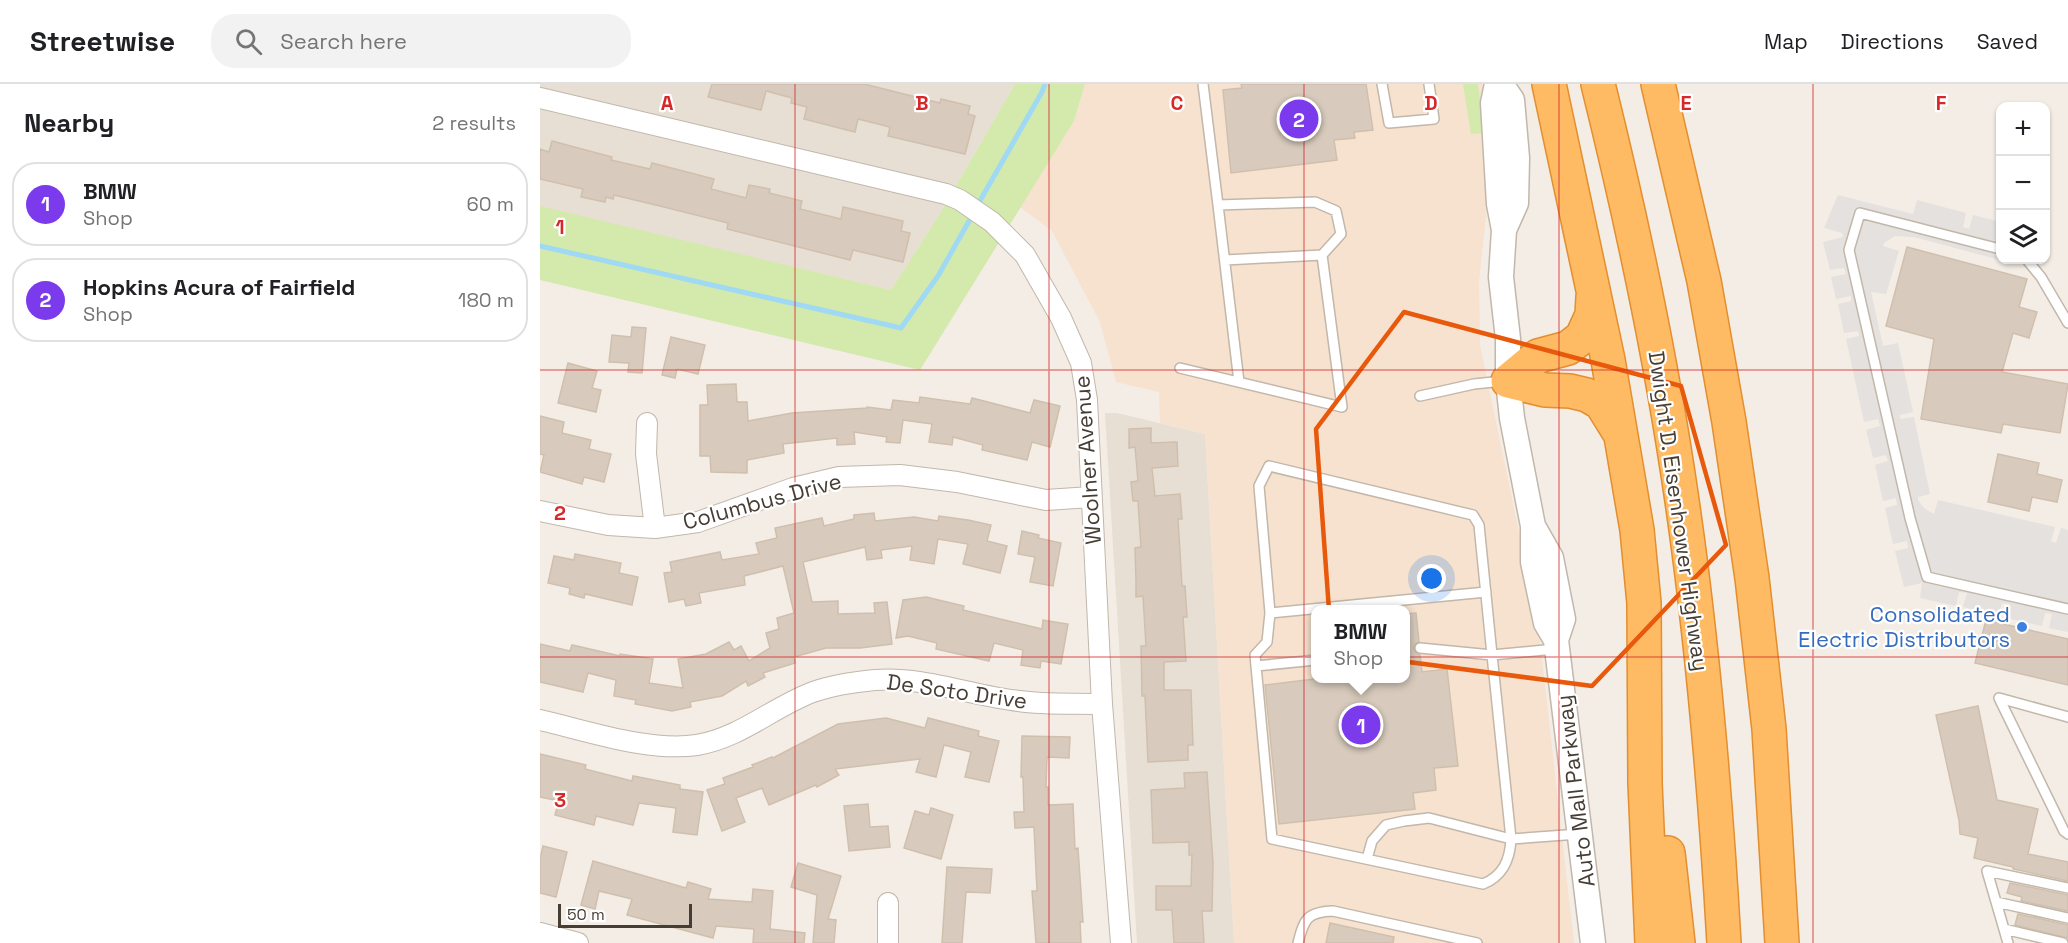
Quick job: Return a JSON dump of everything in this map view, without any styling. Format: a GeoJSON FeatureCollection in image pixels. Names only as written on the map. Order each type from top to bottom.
{"type":"FeatureCollection","features":[{"type":"Feature","properties":{"kind":"highway"},"geometry":{"type":"LineString","coordinates":[[1549,84],[1593,289],[1621,435],[1636,530],[1644,603],[1646,795],[1652,943]]}},
{"type":"Feature","properties":{"kind":"highway","name":"Dwight D. Eisenhower Highway"},"geometry":{"type":"LineString","coordinates":[[1598,84],[1643,279],[1678,474],[1710,734],[1724,943]]}},
{"type":"Feature","properties":{"kind":"highway"},"geometry":{"type":"LineString","coordinates":[[1658,84],[1704,282],[1729,422],[1752,578],[1769,729],[1782,943]]}},
{"type":"Feature","properties":{"kind":"highway"},"geometry":{"type":"LineString","coordinates":[[1508,381],[1538,356],[1568,348],[1582,337],[1592,315],[1593,289]]}},
{"type":"Feature","properties":{"kind":"highway"},"geometry":{"type":"LineString","coordinates":[[1508,381],[1545,390],[1570,391],[1587,395],[1601,403],[1621,435]]}},
{"type":"Feature","properties":{"kind":"highway"},"geometry":{"type":"LineString","coordinates":[[1645,688],[1678,943]]}},
{"type":"Feature","properties":{"kind":"street","name":"Auto Mall Parkway"},"geometry":{"type":"LineString","coordinates":[[1499,84],[1512,100],[1517,158],[1516,203],[1504,230],[1501,277],[1508,339],[1508,381],[1512,418],[1533,526],[1533,562],[1546,623],[1557,644],[1593,943]]}},
{"type":"Feature","properties":{"kind":"street","name":"Woolner Avenue"},"geometry":{"type":"LineString","coordinates":[[540,98],[945,194],[968,205],[992,222],[1025,255],[1061,318],[1081,363],[1087,400],[1101,704],[1120,943]]}},
{"type":"Feature","properties":{"kind":"street"},"geometry":{"type":"LineString","coordinates":[[647,423],[646,454],[655,528]]}},
{"type":"Feature","properties":{"kind":"street","name":"Columbus Drive"},"geometry":{"type":"LineString","coordinates":[[540,512],[608,525],[655,528],[698,522],[793,488],[839,477],[900,475],[1046,500],[1090,497]]}},
{"type":"Feature","properties":{"kind":"street","name":"De Soto Drive"},"geometry":{"type":"LineString","coordinates":[[540,720],[660,746],[697,745],[731,735],[812,693],[843,684],[878,680],[918,682],[1019,702],[1101,704]]}},
{"type":"Feature","properties":{"kind":"street"},"geometry":{"type":"LineString","coordinates":[[888,903],[888,943]]}},
{"type":"Feature","properties":{"kind":"street"},"geometry":{"type":"LineString","coordinates":[[540,933],[578,943]]}},
{"type":"Feature","properties":{"kind":"lane"},"geometry":{"type":"LineString","coordinates":[[1203,84],[1239,382]]}},
{"type":"Feature","properties":{"kind":"lane"},"geometry":{"type":"LineString","coordinates":[[1382,84],[1389,123],[1434,119],[1429,84]]}},
{"type":"Feature","properties":{"kind":"lane"},"geometry":{"type":"LineString","coordinates":[[1218,205],[1315,202],[1336,211],[1341,234],[1322,255],[1225,260]]}},
{"type":"Feature","properties":{"kind":"lane"},"geometry":{"type":"LineString","coordinates":[[1996,248],[1860,213],[1849,250],[1910,518],[1927,577],[2068,609]]}},
{"type":"Feature","properties":{"kind":"lane"},"geometry":{"type":"LineString","coordinates":[[1180,368],[1342,406],[1322,255]]}},
{"type":"Feature","properties":{"kind":"lane"},"geometry":{"type":"LineString","coordinates":[[2030,264],[2041,277],[2068,323]]}},
{"type":"Feature","properties":{"kind":"lane"},"geometry":{"type":"LineString","coordinates":[[1420,396],[1474,384],[1508,381]]}},
{"type":"Feature","properties":{"kind":"lane"},"geometry":{"type":"LineString","coordinates":[[1269,466],[1473,515],[1479,525],[1511,838],[1511,853],[1495,880],[1483,884],[1272,838],[1255,655],[1267,642],[1270,614],[1259,486],[1269,466]]}},
{"type":"Feature","properties":{"kind":"lane"},"geometry":{"type":"LineString","coordinates":[[1358,605],[1486,592]]}},
{"type":"Feature","properties":{"kind":"lane"},"geometry":{"type":"LineString","coordinates":[[1270,614],[1311,610]]}},
{"type":"Feature","properties":{"kind":"lane"},"geometry":{"type":"LineString","coordinates":[[1420,648],[1492,655],[1557,644]]}},
{"type":"Feature","properties":{"kind":"lane"},"geometry":{"type":"LineString","coordinates":[[1256,666],[1311,660]]}},
{"type":"Feature","properties":{"kind":"lane"},"geometry":{"type":"LineString","coordinates":[[2068,717],[1999,698],[2064,831],[2068,834]]}},
{"type":"Feature","properties":{"kind":"lane"},"geometry":{"type":"LineString","coordinates":[[1367,859],[1372,841],[1386,825],[1429,818],[1511,838],[1580,834]]}},
{"type":"Feature","properties":{"kind":"lane"},"geometry":{"type":"LineString","coordinates":[[2008,943],[1987,871],[2068,888]]}},
{"type":"Feature","properties":{"kind":"lane"},"geometry":{"type":"LineString","coordinates":[[1996,902],[2068,918]]}},
{"type":"Feature","properties":{"kind":"lane"},"geometry":{"type":"LineString","coordinates":[[1298,943],[1303,923],[1310,915],[1322,911],[1333,911],[1478,943]]}},
{"type":"Feature","properties":{"kind":"lane"},"geometry":{"type":"LineString","coordinates":[[2004,929],[2063,943]]}},
{"type":"Feature","properties":{"kind":"highlighted area"},"geometry":{"type":"Polygon","coordinates":[[[1404,312],[1681,386],[1726,545],[1592,686],[1332,652],[1316,429],[1404,312]]]}},
{"type":"Feature","properties":{"kind":"shaded area"},"geometry":{"type":"Polygon","coordinates":[[[540,84],[1015,84],[939,215],[891,290],[540,207],[540,84]]]}},
{"type":"Feature","properties":{"kind":"shaded area"},"geometry":{"type":"Polygon","coordinates":[[[1085,84],[1482,84],[1488,112],[1490,179],[1479,281],[1480,345],[1538,623],[1574,943],[1234,943],[1205,434],[1160,423],[1159,392],[1116,382],[1100,322],[1052,231],[1020,207],[1074,121],[1085,84]]]}},
{"type":"Feature","properties":{"kind":"shaded area"},"geometry":{"type":"Polygon","coordinates":[[[1838,195],[1913,214],[1917,200],[1966,213],[1963,227],[1969,229],[1973,215],[1996,221],[1996,259],[1914,237],[1895,236],[1883,246],[1899,251],[1886,294],[1871,292],[1883,346],[1898,343],[1913,412],[1900,415],[1900,419],[1914,417],[1930,494],[1918,497],[1918,500],[1924,508],[1934,514],[1938,500],[2055,527],[2051,541],[2056,543],[2061,528],[2068,530],[2068,632],[2049,628],[2052,614],[2045,613],[2042,626],[2006,618],[2009,604],[2002,603],[1998,616],[1963,607],[1967,593],[1959,592],[1956,606],[1920,598],[1922,583],[1904,587],[1895,551],[1908,548],[1907,541],[1893,544],[1885,508],[1897,505],[1896,498],[1883,501],[1875,465],[1888,461],[1886,455],[1873,458],[1866,430],[1880,426],[1878,419],[1864,422],[1846,339],[1859,336],[1858,331],[1844,333],[1838,304],[1851,301],[1851,296],[1836,299],[1831,277],[1846,274],[1844,268],[1830,270],[1823,242],[1843,237],[1842,233],[1824,228],[1838,195]]]}},
{"type":"Feature","properties":{"kind":"shaded area"},"geometry":{"type":"Polygon","coordinates":[[[1105,413],[1117,413],[1205,434],[1234,943],[1137,943],[1105,413]]]}},
{"type":"Feature","properties":{"kind":"green space"},"geometry":{"type":"Polygon","coordinates":[[[1015,84],[1085,84],[1074,121],[920,370],[540,280],[540,206],[891,290],[939,215],[1015,84]]]}},
{"type":"Feature","properties":{"kind":"green space"},"geometry":{"type":"Polygon","coordinates":[[[1463,84],[1478,84],[1484,133],[1471,134],[1463,84]]]}},
{"type":"Feature","properties":{"kind":"building"},"geometry":{"type":"Polygon","coordinates":[[[712,84],[864,84],[940,103],[941,99],[970,106],[968,114],[975,116],[965,154],[888,136],[890,127],[858,119],[855,132],[804,119],[807,107],[791,103],[792,98],[766,91],[761,110],[708,97],[712,84]]]}},
{"type":"Feature","properties":{"kind":"building"},"geometry":{"type":"Polygon","coordinates":[[[1241,84],[1366,84],[1373,130],[1354,132],[1355,138],[1334,140],[1337,160],[1231,173],[1223,90],[1242,88],[1241,84]]]}},
{"type":"Feature","properties":{"kind":"building"},"geometry":{"type":"Polygon","coordinates":[[[552,141],[612,157],[611,160],[650,169],[652,163],[714,179],[711,189],[746,198],[749,185],[770,189],[769,193],[802,201],[800,209],[841,219],[843,207],[903,221],[901,231],[910,233],[903,262],[853,250],[850,260],[727,229],[728,223],[614,195],[613,199],[606,197],[605,202],[581,197],[583,189],[540,179],[540,149],[549,152],[552,141]]]}},
{"type":"Feature","properties":{"kind":"building"},"geometry":{"type":"Polygon","coordinates":[[[1907,247],[2027,279],[2019,307],[2037,312],[2029,338],[2013,333],[2002,372],[2068,384],[2060,433],[2003,424],[2001,433],[1921,419],[1934,339],[1886,326],[1907,247]]]}},
{"type":"Feature","properties":{"kind":"building"},"geometry":{"type":"Polygon","coordinates":[[[632,327],[646,328],[642,373],[628,372],[629,363],[609,362],[612,335],[631,337],[632,327]]]}},
{"type":"Feature","properties":{"kind":"building"},"geometry":{"type":"Polygon","coordinates":[[[671,337],[705,345],[698,374],[677,369],[675,378],[662,375],[671,337]]]}},
{"type":"Feature","properties":{"kind":"building"},"geometry":{"type":"Polygon","coordinates":[[[568,363],[597,371],[592,388],[601,390],[596,412],[558,403],[568,363]]]}},
{"type":"Feature","properties":{"kind":"building"},"geometry":{"type":"Polygon","coordinates":[[[736,384],[737,402],[747,402],[748,421],[792,413],[867,407],[891,410],[893,400],[919,403],[920,397],[970,404],[972,398],[1030,413],[1034,400],[1060,406],[1050,447],[1032,442],[1027,460],[982,450],[983,445],[953,437],[952,445],[929,442],[932,424],[903,420],[900,443],[886,442],[887,437],[854,432],[855,444],[837,445],[837,438],[783,444],[784,453],[747,460],[747,473],[711,472],[710,456],[700,456],[700,405],[708,405],[707,385],[736,384]]]}},
{"type":"Feature","properties":{"kind":"building"},"geometry":{"type":"Polygon","coordinates":[[[540,416],[564,422],[562,433],[591,440],[589,449],[611,454],[604,482],[584,477],[582,484],[540,472],[544,455],[540,454],[540,416]]]}},
{"type":"Feature","properties":{"kind":"building"},"geometry":{"type":"Polygon","coordinates":[[[1151,428],[1151,443],[1177,442],[1178,466],[1152,468],[1155,496],[1180,494],[1182,519],[1178,519],[1182,586],[1185,586],[1187,617],[1183,617],[1186,661],[1164,662],[1164,690],[1191,690],[1193,745],[1188,745],[1188,760],[1148,762],[1145,696],[1142,696],[1141,646],[1146,646],[1143,596],[1136,597],[1135,548],[1141,547],[1138,501],[1133,501],[1131,482],[1138,481],[1135,447],[1129,448],[1129,429],[1151,428]]]}},
{"type":"Feature","properties":{"kind":"building"},"geometry":{"type":"Polygon","coordinates":[[[1998,454],[2039,463],[2037,474],[2062,480],[2057,502],[2032,497],[2029,511],[1988,502],[1998,454]]]}},
{"type":"Feature","properties":{"kind":"building"},"geometry":{"type":"Polygon","coordinates":[[[874,513],[875,521],[914,517],[938,521],[939,516],[991,525],[987,541],[1007,546],[1000,573],[963,564],[968,544],[938,539],[934,564],[910,560],[912,546],[881,550],[882,558],[867,560],[865,547],[803,562],[812,602],[838,601],[838,614],[875,613],[874,603],[887,602],[892,644],[860,648],[826,648],[794,657],[795,663],[763,673],[765,677],[748,686],[746,681],[722,696],[690,702],[691,707],[672,711],[635,704],[636,700],[614,696],[616,680],[588,673],[583,692],[540,682],[540,644],[570,651],[572,645],[620,656],[620,654],[653,659],[649,683],[683,688],[678,659],[706,654],[729,642],[734,650],[741,646],[749,661],[770,648],[766,633],[779,629],[777,618],[794,613],[783,566],[744,576],[745,585],[699,593],[701,603],[686,606],[684,599],[669,602],[664,573],[672,572],[670,562],[720,552],[722,560],[759,554],[756,543],[777,538],[775,528],[822,518],[824,526],[854,519],[854,515],[874,513]]]}},
{"type":"Feature","properties":{"kind":"building"},"geometry":{"type":"Polygon","coordinates":[[[1022,531],[1039,535],[1038,538],[1061,543],[1053,586],[1030,582],[1035,557],[1018,554],[1022,531]]]}},
{"type":"Feature","properties":{"kind":"building"},"geometry":{"type":"Polygon","coordinates":[[[575,554],[621,563],[619,573],[638,577],[632,605],[585,594],[584,598],[569,594],[570,588],[548,583],[554,556],[574,560],[575,554]]]}},
{"type":"Feature","properties":{"kind":"building"},"geometry":{"type":"Polygon","coordinates":[[[926,597],[964,606],[963,610],[1042,629],[1043,620],[1068,624],[1061,664],[1041,661],[1040,668],[1021,665],[1023,650],[994,643],[989,661],[936,649],[937,643],[908,636],[896,638],[903,600],[926,597]]]}},
{"type":"Feature","properties":{"kind":"building"},"geometry":{"type":"Polygon","coordinates":[[[1416,613],[1419,642],[1413,648],[1420,655],[1422,672],[1447,669],[1458,766],[1434,768],[1436,790],[1413,793],[1415,809],[1279,824],[1265,685],[1311,679],[1311,683],[1410,683],[1410,614],[1416,613]]]}},
{"type":"Feature","properties":{"kind":"building"},"geometry":{"type":"Polygon","coordinates":[[[1986,620],[2068,639],[2068,685],[1975,663],[1986,620]]]}},
{"type":"Feature","properties":{"kind":"building"},"geometry":{"type":"Polygon","coordinates":[[[1978,706],[1997,800],[2038,809],[2028,854],[2068,862],[2068,881],[1974,858],[1978,838],[1960,834],[1936,715],[1978,706]]]}},
{"type":"Feature","properties":{"kind":"building"},"geometry":{"type":"Polygon","coordinates":[[[886,718],[925,728],[928,718],[979,731],[978,736],[999,741],[989,782],[965,777],[971,752],[944,745],[936,777],[916,772],[920,759],[835,769],[839,775],[817,787],[816,785],[769,805],[762,788],[736,798],[745,822],[722,831],[707,790],[725,784],[723,778],[773,758],[838,724],[886,718]]]}},
{"type":"Feature","properties":{"kind":"building"},"geometry":{"type":"Polygon","coordinates":[[[1022,736],[1070,737],[1069,758],[1047,757],[1046,787],[1048,787],[1048,805],[1073,804],[1075,849],[1078,848],[1083,922],[1080,922],[1081,943],[1036,943],[1032,891],[1037,891],[1034,827],[1015,828],[1014,812],[1024,812],[1023,777],[1021,777],[1022,736]]]}},
{"type":"Feature","properties":{"kind":"building"},"geometry":{"type":"Polygon","coordinates":[[[540,754],[586,765],[585,769],[632,781],[633,776],[680,785],[680,789],[703,792],[697,835],[673,832],[676,808],[639,803],[633,825],[596,816],[594,825],[555,815],[559,801],[540,797],[540,754]]]}},
{"type":"Feature","properties":{"kind":"building"},"geometry":{"type":"Polygon","coordinates":[[[1207,772],[1213,864],[1212,911],[1202,911],[1204,943],[1174,943],[1172,910],[1156,910],[1156,886],[1191,886],[1192,855],[1189,855],[1189,842],[1153,843],[1151,790],[1185,788],[1184,773],[1207,772]]]}},
{"type":"Feature","properties":{"kind":"building"},"geometry":{"type":"Polygon","coordinates":[[[868,804],[870,827],[888,826],[890,847],[849,851],[844,806],[868,804]]]}},
{"type":"Feature","properties":{"kind":"building"},"geometry":{"type":"Polygon","coordinates":[[[931,808],[953,815],[941,859],[904,848],[915,811],[929,815],[931,808]]]}},
{"type":"Feature","properties":{"kind":"building"},"geometry":{"type":"Polygon","coordinates":[[[543,846],[567,852],[556,897],[540,893],[540,859],[543,846]]]}},
{"type":"Feature","properties":{"kind":"building"},"geometry":{"type":"Polygon","coordinates":[[[593,861],[686,888],[688,882],[711,889],[708,899],[752,902],[753,889],[773,891],[770,929],[805,933],[804,943],[753,943],[754,929],[716,926],[713,938],[627,915],[632,899],[599,891],[595,909],[581,905],[593,861]]]}},
{"type":"Feature","properties":{"kind":"building"},"geometry":{"type":"Polygon","coordinates":[[[798,863],[841,876],[828,919],[836,920],[834,943],[813,943],[817,895],[791,887],[798,863]]]}},
{"type":"Feature","properties":{"kind":"building"},"geometry":{"type":"Polygon","coordinates":[[[947,867],[992,869],[990,893],[966,892],[962,943],[942,943],[947,867]]]}},
{"type":"Feature","properties":{"kind":"building"},"geometry":{"type":"Polygon","coordinates":[[[2010,883],[2068,895],[2068,911],[2021,901],[2022,897],[2007,893],[2010,883]]]}},
{"type":"Feature","properties":{"kind":"building"},"geometry":{"type":"Polygon","coordinates":[[[2018,914],[2068,925],[2068,938],[2015,925],[2018,914]]]}},
{"type":"Feature","properties":{"kind":"building"},"geometry":{"type":"Polygon","coordinates":[[[1330,923],[1394,937],[1393,943],[1326,943],[1330,923]]]}},
{"type":"Feature","properties":{"kind":"waterway"},"geometry":{"type":"LineString","coordinates":[[977,206],[1045,84]]}},
{"type":"Feature","properties":{"kind":"waterway"},"geometry":{"type":"LineString","coordinates":[[540,246],[901,328],[938,276],[973,214]]}},
{"type":"Feature","properties":{"kind":"place","name":"Hopkins Acura of Fairfield"},"geometry":{"type":"Point","coordinates":[1299,119]}},
{"type":"Feature","properties":{"kind":"place","name":"Consolidated Electric Distributors"},"geometry":{"type":"Point","coordinates":[2022,627]}},
{"type":"Feature","properties":{"kind":"place","name":"BMW"},"geometry":{"type":"Point","coordinates":[1361,725]}}]}
